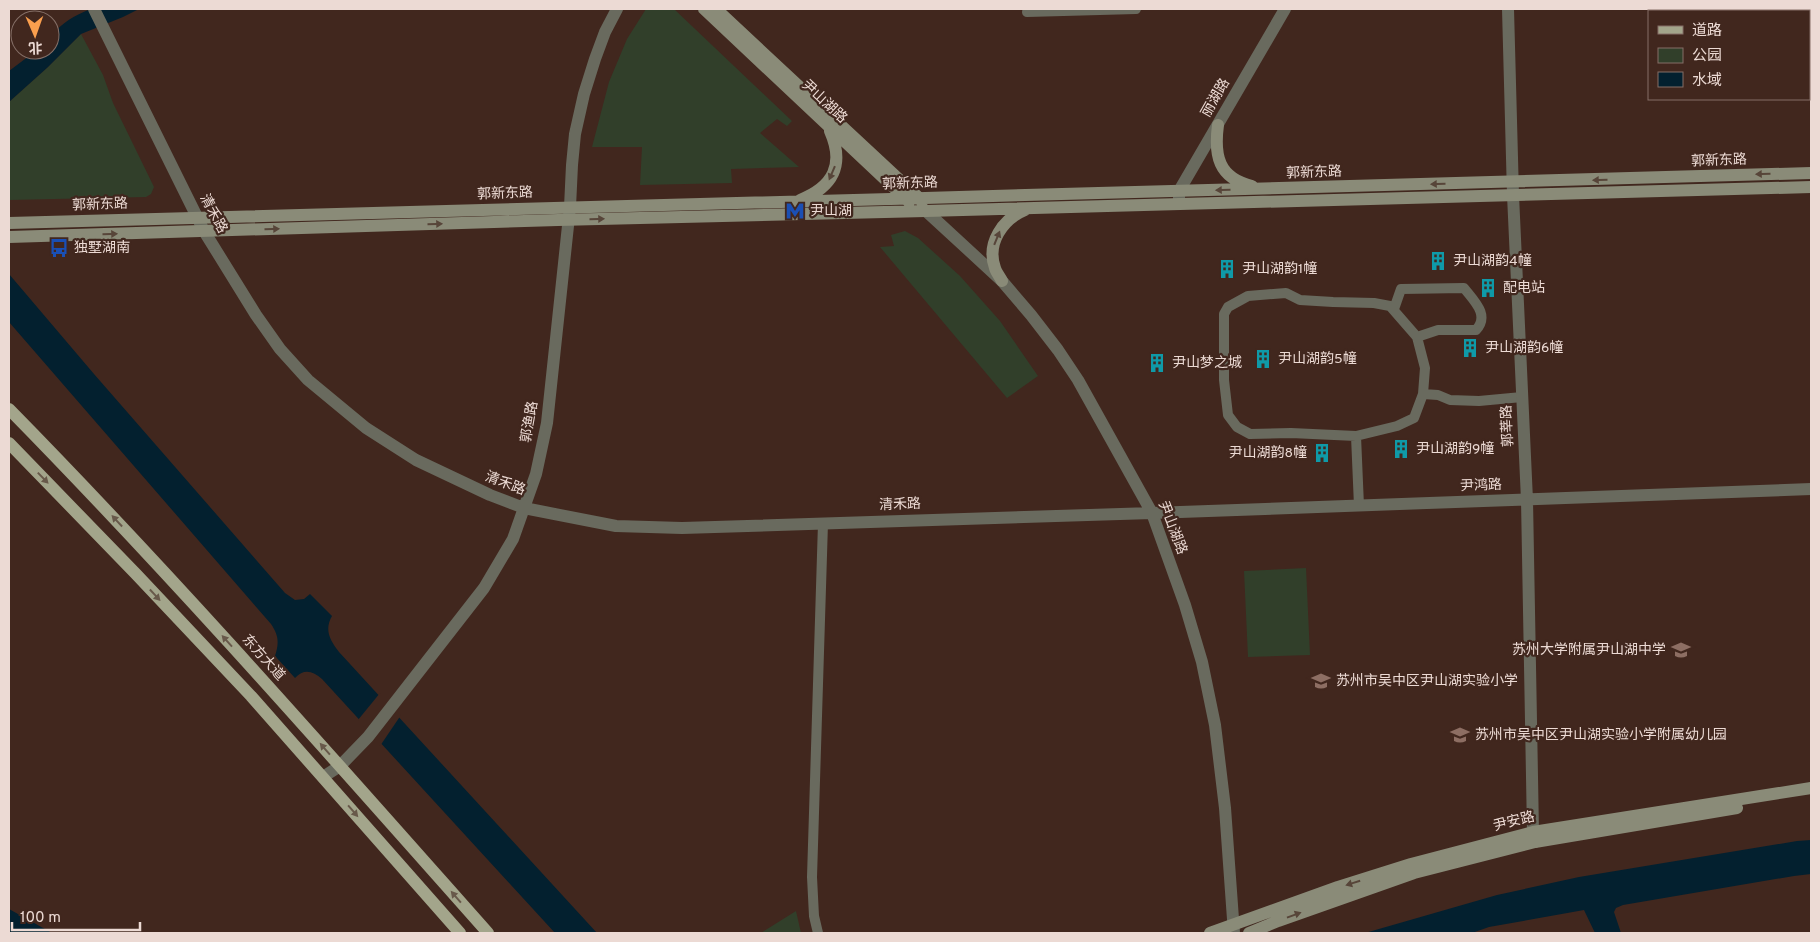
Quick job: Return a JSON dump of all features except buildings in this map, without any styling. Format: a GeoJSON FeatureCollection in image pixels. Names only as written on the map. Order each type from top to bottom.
{"type":"FeatureCollection","features":[{"type":"Feature","properties":{"kind":"main road","name":"尹山湖路"},"geometry":{"type":"LineString","coordinates":[[704,9],[905,200],[926,212]]}},
{"type":"Feature","properties":{"kind":"main road","name":"尹山湖路"},"geometry":{"type":"LineString","coordinates":[[719,10],[920,199],[926,212]]}},
{"type":"Feature","properties":{"kind":"main road"},"geometry":{"type":"LineString","coordinates":[[1218,125],[1216,146],[1219,161],[1223,167],[1236,180],[1264,189]]}},
{"type":"Feature","properties":{"kind":"main road"},"geometry":{"type":"LineString","coordinates":[[794,202],[819,191],[833,175],[837,152],[828,127]]}},
{"type":"Feature","properties":{"kind":"main road","name":"郭新东路"},"geometry":{"type":"LineString","coordinates":[[9,237],[204,231],[794,202],[920,199],[1179,198],[1513,188],[1811,173]]}},
{"type":"Feature","properties":{"kind":"main road","name":"郭新东路"},"geometry":{"type":"LineString","coordinates":[[9,223],[197,218],[569,213],[926,212],[1029,208],[1179,198],[1264,189],[1811,187]]}},
{"type":"Feature","properties":{"kind":"main road"},"geometry":{"type":"LineString","coordinates":[[1002,281],[995,267],[993,256],[993,247],[997,236],[1007,220],[1029,208]]}},
{"type":"Feature","properties":{"kind":"main road","name":"东方大道"},"geometry":{"type":"LineString","coordinates":[[9,409],[170,578],[488,933]]}},
{"type":"Feature","properties":{"kind":"main road"},"geometry":{"type":"LineString","coordinates":[[9,443],[251,696],[460,933]]}},
{"type":"Feature","properties":{"kind":"main road","name":"尹安路"},"geometry":{"type":"LineString","coordinates":[[1234,930],[1338,887],[1412,864],[1534,837],[1811,788]]}},
{"type":"Feature","properties":{"kind":"main road","name":"尹安路"},"geometry":{"type":"LineString","coordinates":[[1249,933],[1287,917],[1414,873],[1534,837],[1811,796]]}},
{"type":"Feature","properties":{"kind":"main road"},"geometry":{"type":"LineString","coordinates":[[1210,933],[1234,930]]}},
{"type":"Feature","properties":{"kind":"main road"},"geometry":{"type":"LineString","coordinates":[[1218,933],[1234,930]]}},
{"type":"Feature","properties":{"kind":"street","name":"清禾路"},"geometry":{"type":"LineString","coordinates":[[94,9],[204,231],[256,315],[280,349],[308,380],[366,428],[416,460],[490,495],[524,508],[616,526],[682,528],[1152,513]]}},
{"type":"Feature","properties":{"kind":"street","name":"郭渔路"},"geometry":{"type":"LineString","coordinates":[[322,778],[340,766],[368,737],[484,588],[513,539],[536,474],[547,423],[569,213],[575,134],[584,94],[605,32],[617,9]]}},
{"type":"Feature","properties":{"kind":"street"},"geometry":{"type":"LineString","coordinates":[[1027,12],[1136,9]]}},
{"type":"Feature","properties":{"kind":"street","name":"丽湖路"},"geometry":{"type":"LineString","coordinates":[[1179,198],[1218,125],[1286,9]]}},
{"type":"Feature","properties":{"kind":"street","name":"郭莘路"},"geometry":{"type":"LineString","coordinates":[[1508,9],[1513,188],[1527,500],[1534,837]]}},
{"type":"Feature","properties":{"kind":"street","name":"尹山湖路"},"geometry":{"type":"LineString","coordinates":[[926,212],[1002,281],[1031,315],[1078,380],[1152,513],[1185,605],[1202,662],[1215,725],[1225,808],[1234,930]]}},
{"type":"Feature","properties":{"kind":"street"},"geometry":{"type":"LineString","coordinates":[[1394,309],[1401,289],[1464,288],[1478,306],[1482,315],[1482,324],[1476,330],[1438,330],[1417,337]]}},
{"type":"Feature","properties":{"kind":"street"},"geometry":{"type":"LineString","coordinates":[[1286,293],[1300,300],[1374,303],[1390,306],[1394,309],[1417,337],[1425,368],[1423,394],[1414,418],[1397,426],[1356,436],[1250,434],[1237,427],[1228,415],[1224,372],[1224,314],[1228,307],[1248,296],[1286,293]]}},
{"type":"Feature","properties":{"kind":"street"},"geometry":{"type":"LineString","coordinates":[[1423,394],[1450,400],[1479,401],[1522,397]]}},
{"type":"Feature","properties":{"kind":"street"},"geometry":{"type":"LineString","coordinates":[[1356,436],[1359,506]]}},
{"type":"Feature","properties":{"kind":"street","name":"尹鸿路"},"geometry":{"type":"LineString","coordinates":[[1152,513],[1811,489]]}},
{"type":"Feature","properties":{"kind":"street"},"geometry":{"type":"LineString","coordinates":[[818,933],[814,916],[812,877],[822,523]]}},
{"type":"Feature","properties":{"kind":"green space"},"geometry":{"type":"Polygon","coordinates":[[[646,9],[674,9],[792,121],[787,126],[777,119],[760,133],[799,167],[731,169],[732,183],[640,185],[642,147],[592,147],[609,82],[627,39],[646,9]]]}},
{"type":"Feature","properties":{"kind":"green space"},"geometry":{"type":"Polygon","coordinates":[[[81,34],[103,75],[113,103],[154,187],[151,194],[146,197],[9,200],[9,102],[55,60],[60,60],[60,55],[81,34]]]}},
{"type":"Feature","properties":{"kind":"green space"},"geometry":{"type":"Polygon","coordinates":[[[905,231],[918,238],[960,276],[1000,321],[1038,376],[1007,398],[880,247],[894,246],[891,235],[905,231]]]}},
{"type":"Feature","properties":{"kind":"green space"},"geometry":{"type":"Polygon","coordinates":[[[1306,568],[1310,655],[1248,657],[1244,571],[1306,568]]]}},
{"type":"Feature","properties":{"kind":"green space"},"geometry":{"type":"Polygon","coordinates":[[[796,911],[801,933],[761,933],[796,911]]]}},
{"type":"Feature","properties":{"kind":"water"},"geometry":{"type":"Polygon","coordinates":[[[91,9],[139,9],[81,34],[60,55],[60,26],[91,9]]]}},
{"type":"Feature","properties":{"kind":"water"},"geometry":{"type":"Polygon","coordinates":[[[24,60],[55,60],[9,102],[9,71],[24,60]]]}},
{"type":"Feature","properties":{"kind":"water"},"geometry":{"type":"Polygon","coordinates":[[[9,274],[285,593],[295,600],[304,599],[310,594],[332,616],[328,630],[339,652],[597,933],[555,933],[322,679],[308,672],[302,673],[295,678],[275,656],[277,647],[276,632],[271,624],[9,322],[9,274]]]}},
{"type":"Feature","properties":{"kind":"water"},"geometry":{"type":"Polygon","coordinates":[[[1811,840],[1811,874],[1623,905],[1616,908],[1614,912],[1621,933],[1595,933],[1584,910],[1489,927],[1472,933],[1365,933],[1497,895],[1579,877],[1811,840]]]}},
{"type":"Feature","properties":{"kind":"water"},"geometry":{"type":"Polygon","coordinates":[[[9,909],[52,933],[9,933],[9,909]]]}},
{"type":"Feature","properties":{"kind":"pier"},"geometry":{"type":"Polygon","coordinates":[[[380,693],[401,715],[380,746],[358,720],[380,693]]]}},
{"type":"Feature","properties":{"kind":"place","name":"尹山湖"},"geometry":{"type":"Point","coordinates":[795,211]}},
{"type":"Feature","properties":{"kind":"place","name":"独墅湖南"},"geometry":{"type":"Point","coordinates":[59,248]}},
{"type":"Feature","properties":{"kind":"place","name":"尹山湖韵4幢"},"geometry":{"type":"Point","coordinates":[1438,261]}},
{"type":"Feature","properties":{"kind":"place","name":"尹山湖韵1幢"},"geometry":{"type":"Point","coordinates":[1227,269]}},
{"type":"Feature","properties":{"kind":"place","name":"配电站"},"geometry":{"type":"Point","coordinates":[1488,288]}},
{"type":"Feature","properties":{"kind":"place","name":"尹山湖韵6幢"},"geometry":{"type":"Point","coordinates":[1470,348]}},
{"type":"Feature","properties":{"kind":"place","name":"尹山湖韵5幢"},"geometry":{"type":"Point","coordinates":[1263,359]}},
{"type":"Feature","properties":{"kind":"place","name":"尹山梦之城"},"geometry":{"type":"Point","coordinates":[1157,363]}},
{"type":"Feature","properties":{"kind":"place","name":"尹山湖韵9幢"},"geometry":{"type":"Point","coordinates":[1401,449]}},
{"type":"Feature","properties":{"kind":"place","name":"尹山湖韵8幢"},"geometry":{"type":"Point","coordinates":[1322,453]}},
{"type":"Feature","properties":{"kind":"place","name":"苏州大学附属尹山湖中学"},"geometry":{"type":"Point","coordinates":[1681,650]}},
{"type":"Feature","properties":{"kind":"place","name":"苏州市吴中区尹山湖实验小学"},"geometry":{"type":"Point","coordinates":[1321,681]}},
{"type":"Feature","properties":{"kind":"place","name":"苏州市吴中区尹山湖实验小学附属幼儿园"},"geometry":{"type":"Point","coordinates":[1460,735]}}]}
